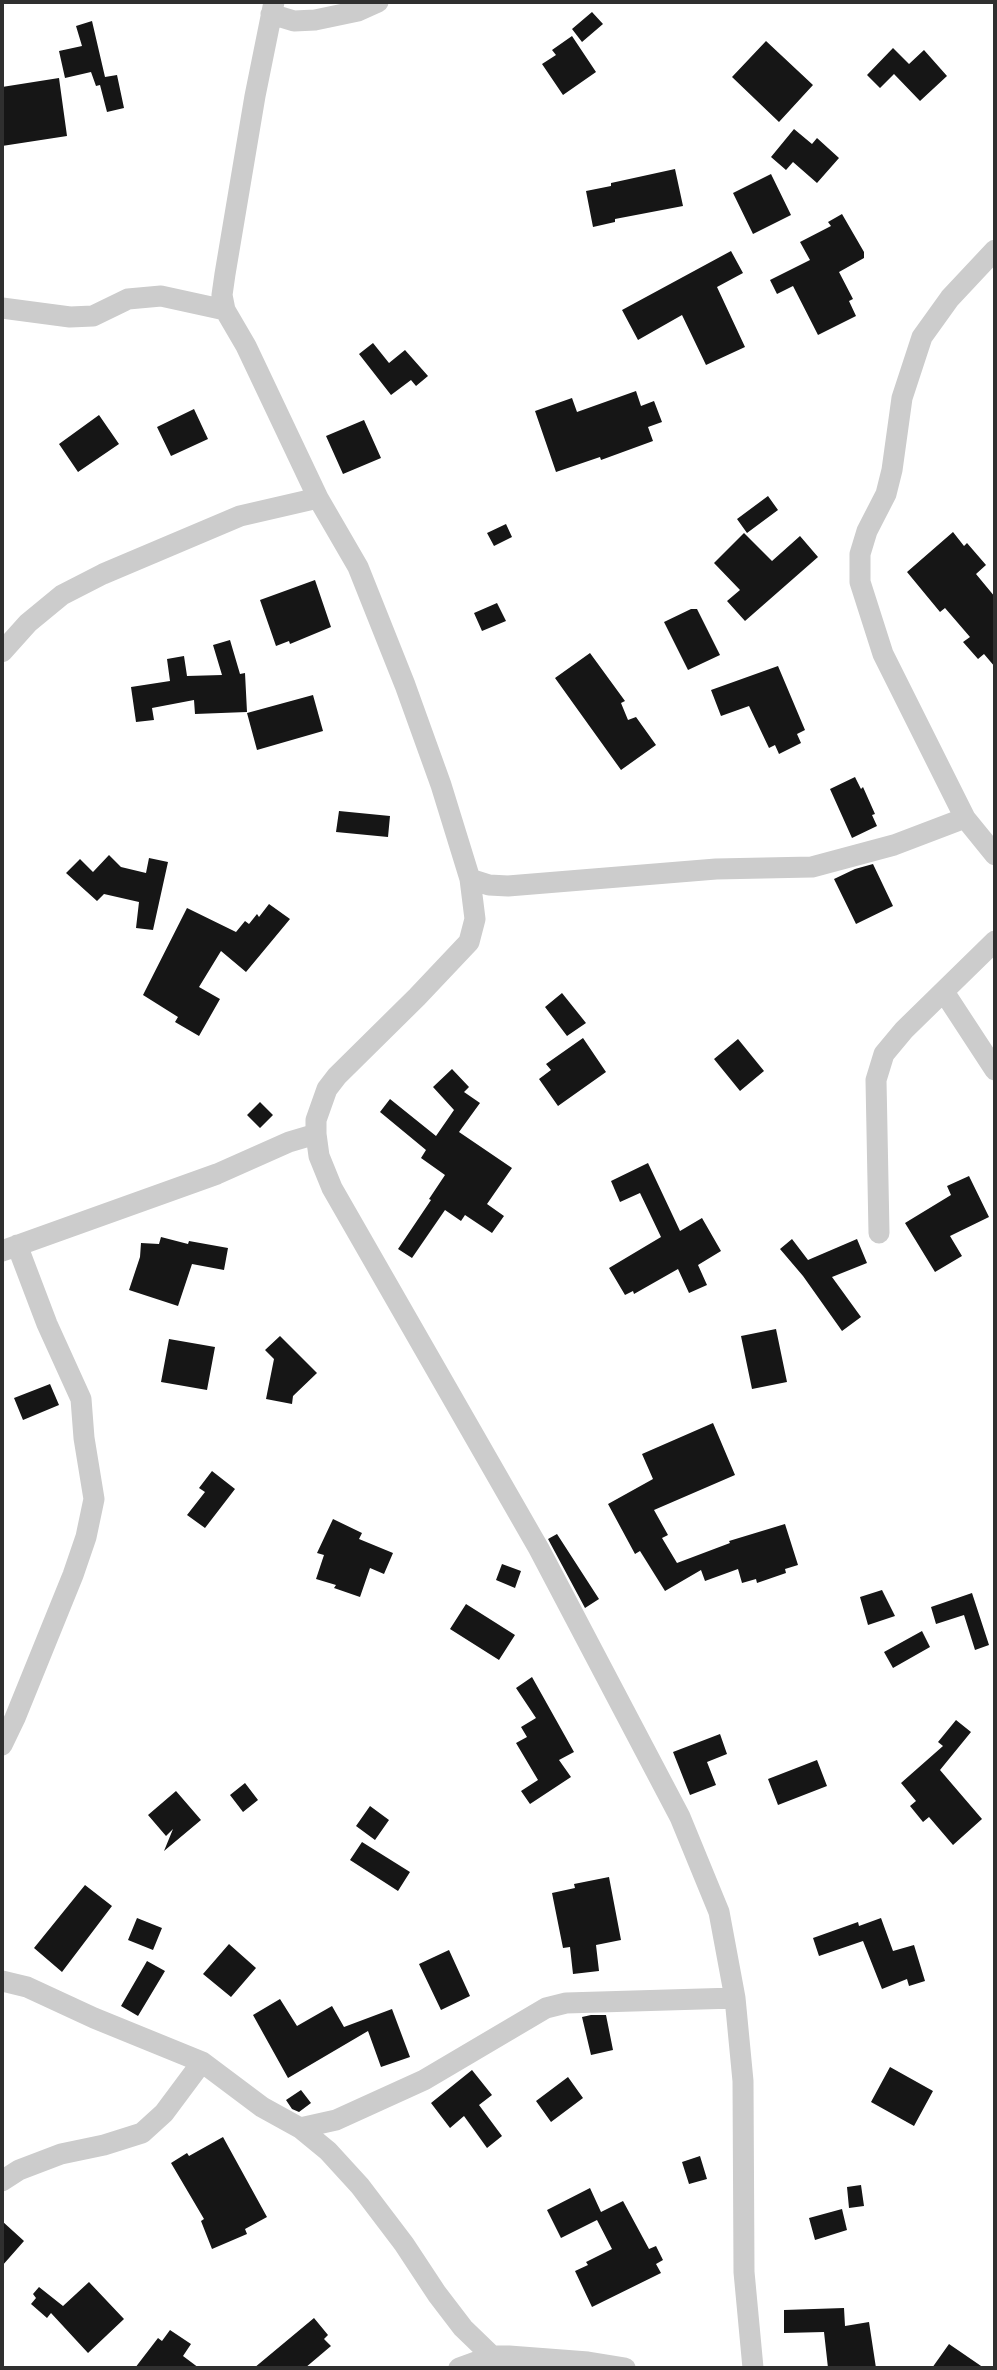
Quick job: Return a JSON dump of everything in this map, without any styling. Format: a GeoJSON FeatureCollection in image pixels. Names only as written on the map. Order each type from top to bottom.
{"type":"FeatureCollection","features":[{"type":"Feature","properties":{"kind":"street"},"geometry":{"type":"LineString","coordinates":[[378,2],[358,11],[315,20],[294,21],[273,8],[255,96],[222,295],[225,310],[246,346],[318,498],[363,579],[441,785],[470,879],[475,919],[469,942],[337,1076],[320,1104],[316,1135],[319,1156],[332,1188],[539,1549],[680,1817],[719,1912],[735,1998],[743,2081],[744,2272],[753,2368]]}},
{"type":"Feature","properties":{"kind":"street"},"geometry":{"type":"LineString","coordinates":[[995,250],[950,298],[922,337],[902,398],[886,494],[867,531],[860,554],[860,582],[883,654],[965,818],[995,855]]}},
{"type":"Feature","properties":{"kind":"street"},"geometry":{"type":"LineString","coordinates":[[2,308],[69,317],[93,316],[128,299],[161,296],[225,310]]}},
{"type":"Feature","properties":{"kind":"street"},"geometry":{"type":"LineString","coordinates":[[2,652],[28,623],[62,595],[103,574],[240,516],[318,498]]}},
{"type":"Feature","properties":{"kind":"street"},"geometry":{"type":"LineString","coordinates":[[470,879],[489,885],[518,886],[716,869],[812,867],[894,845],[965,818]]}},
{"type":"Feature","properties":{"kind":"street"},"geometry":{"type":"LineString","coordinates":[[879,1233],[876,1080],[884,1054],[904,1030],[995,941]]}},
{"type":"Feature","properties":{"kind":"street"},"geometry":{"type":"LineString","coordinates":[[944,992],[995,1070]]}},
{"type":"Feature","properties":{"kind":"street"},"geometry":{"type":"LineString","coordinates":[[2,1745],[73,1574],[86,1537],[94,1499],[80,1399],[9,1248],[216,1174],[289,1142],[316,1135]]}},
{"type":"Feature","properties":{"kind":"street"},"geometry":{"type":"LineString","coordinates":[[2,1981],[27,1987],[94,2018],[202,2062],[262,2107],[300,2128],[328,2151],[360,2186],[463,2328],[492,2356]]}},
{"type":"Feature","properties":{"kind":"street"},"geometry":{"type":"LineString","coordinates":[[300,2128],[336,2120],[414,2085],[546,2008],[566,2003],[735,1998]]}},
{"type":"Feature","properties":{"kind":"street"},"geometry":{"type":"LineString","coordinates":[[2,2181],[19,2170],[61,2154],[142,2133],[164,2113],[202,2062]]}},
{"type":"Feature","properties":{"kind":"street"},"geometry":{"type":"LineString","coordinates":[[459,2368],[492,2356],[588,2362],[625,2368]]}},
{"type":"Feature","properties":{"kind":"building"},"geometry":{"type":"Polygon","coordinates":[[[592,12],[603,24],[582,42],[572,29],[592,12]]]}},
{"type":"Feature","properties":{"kind":"building"},"geometry":{"type":"Polygon","coordinates":[[[92,21],[105,77],[117,75],[124,108],[107,112],[100,85],[96,86],[91,72],[65,78],[59,51],[82,46],[76,26],[92,21]]]}},
{"type":"Feature","properties":{"kind":"building"},"geometry":{"type":"Polygon","coordinates":[[[572,36],[596,72],[563,95],[542,64],[556,55],[552,50],[572,36]]]}},
{"type":"Feature","properties":{"kind":"building"},"geometry":{"type":"Polygon","coordinates":[[[766,41],[813,85],[779,122],[732,77],[766,41]]]}},
{"type":"Feature","properties":{"kind":"building"},"geometry":{"type":"Polygon","coordinates":[[[893,48],[909,64],[924,50],[947,76],[920,101],[894,74],[880,88],[867,75],[893,48]]]}},
{"type":"Feature","properties":{"kind":"building"},"geometry":{"type":"Polygon","coordinates":[[[59,78],[67,136],[2,146],[2,87],[59,78]]]}},
{"type":"Feature","properties":{"kind":"building"},"geometry":{"type":"Polygon","coordinates":[[[794,129],[812,144],[817,138],[839,158],[817,183],[793,162],[786,170],[771,157],[794,129]]]}},
{"type":"Feature","properties":{"kind":"building"},"geometry":{"type":"Polygon","coordinates":[[[675,169],[683,206],[615,219],[615,222],[593,227],[586,191],[675,169]]]}},
{"type":"Feature","properties":{"kind":"building"},"geometry":{"type":"Polygon","coordinates":[[[771,174],[791,215],[753,234],[733,193],[771,174]]]}},
{"type":"Feature","properties":{"kind":"building"},"geometry":{"type":"Polygon","coordinates":[[[842,214],[864,252],[864,258],[839,272],[853,299],[849,301],[856,316],[818,335],[793,286],[777,294],[770,280],[810,260],[800,242],[831,226],[828,222],[842,214]]]}},
{"type":"Feature","properties":{"kind":"building"},"geometry":{"type":"Polygon","coordinates":[[[731,251],[743,273],[717,287],[745,347],[706,365],[682,315],[638,340],[622,310],[731,251]]]}},
{"type":"Feature","properties":{"kind":"building"},"geometry":{"type":"Polygon","coordinates":[[[373,343],[389,363],[405,350],[428,376],[416,386],[411,380],[391,395],[359,354],[373,343]]]}},
{"type":"Feature","properties":{"kind":"building"},"geometry":{"type":"Polygon","coordinates":[[[636,391],[641,406],[654,401],[662,422],[648,427],[653,441],[601,460],[600,457],[556,472],[535,411],[572,398],[577,412],[636,391]]]}},
{"type":"Feature","properties":{"kind":"building"},"geometry":{"type":"Polygon","coordinates":[[[194,409],[208,439],[171,456],[157,427],[194,409]]]}},
{"type":"Feature","properties":{"kind":"building"},"geometry":{"type":"Polygon","coordinates":[[[99,415],[119,444],[78,472],[59,444],[99,415]]]}},
{"type":"Feature","properties":{"kind":"building"},"geometry":{"type":"Polygon","coordinates":[[[364,420],[381,458],[343,474],[326,436],[364,420]]]}},
{"type":"Feature","properties":{"kind":"building"},"geometry":{"type":"Polygon","coordinates":[[[768,496],[778,510],[747,533],[737,519],[768,496]]]}},
{"type":"Feature","properties":{"kind":"building"},"geometry":{"type":"Polygon","coordinates":[[[506,524],[512,537],[494,546],[487,533],[506,524]]]}},
{"type":"Feature","properties":{"kind":"building"},"geometry":{"type":"Polygon","coordinates":[[[953,532],[964,546],[967,543],[986,565],[976,574],[995,597],[995,667],[984,654],[978,659],[963,642],[970,637],[945,608],[940,612],[907,572],[953,532]]]}},
{"type":"Feature","properties":{"kind":"building"},"geometry":{"type":"Polygon","coordinates":[[[744,533],[772,561],[800,536],[818,557],[745,621],[727,601],[740,590],[714,563],[744,533]]]}},
{"type":"Feature","properties":{"kind":"building"},"geometry":{"type":"Polygon","coordinates":[[[315,580],[331,627],[290,644],[289,641],[276,646],[260,600],[315,580]]]}},
{"type":"Feature","properties":{"kind":"building"},"geometry":{"type":"Polygon","coordinates":[[[497,603],[506,621],[482,631],[474,613],[497,603]]]}},
{"type":"Feature","properties":{"kind":"building"},"geometry":{"type":"Polygon","coordinates":[[[691,609],[697,609],[720,655],[688,670],[664,622],[691,609]]]}},
{"type":"Feature","properties":{"kind":"building"},"geometry":{"type":"Polygon","coordinates":[[[230,640],[240,674],[245,673],[247,712],[195,714],[194,700],[152,708],[154,720],[136,722],[131,687],[170,681],[167,659],[184,656],[187,676],[222,675],[213,645],[230,640]]]}},
{"type":"Feature","properties":{"kind":"building"},"geometry":{"type":"Polygon","coordinates":[[[590,653],[625,701],[621,703],[628,720],[636,717],[656,745],[621,770],[555,678],[590,653]]]}},
{"type":"Feature","properties":{"kind":"building"},"geometry":{"type":"Polygon","coordinates":[[[778,666],[805,730],[797,734],[801,743],[779,754],[775,745],[769,748],[749,706],[721,716],[711,690],[778,666]]]}},
{"type":"Feature","properties":{"kind":"building"},"geometry":{"type":"Polygon","coordinates":[[[313,695],[323,731],[257,750],[247,713],[313,695]]]}},
{"type":"Feature","properties":{"kind":"building"},"geometry":{"type":"Polygon","coordinates":[[[855,777],[861,789],[863,787],[875,814],[872,815],[877,826],[852,838],[830,789],[855,777]]]}},
{"type":"Feature","properties":{"kind":"building"},"geometry":{"type":"Polygon","coordinates":[[[339,811],[390,816],[388,837],[336,832],[339,811]]]}},
{"type":"Feature","properties":{"kind":"building"},"geometry":{"type":"Polygon","coordinates":[[[109,855],[121,867],[146,873],[149,858],[168,862],[153,930],[136,928],[139,902],[104,894],[97,901],[66,873],[80,859],[93,872],[109,855]]]}},
{"type":"Feature","properties":{"kind":"building"},"geometry":{"type":"Polygon","coordinates":[[[873,864],[893,906],[856,924],[834,879],[873,864]]]}},
{"type":"Feature","properties":{"kind":"building"},"geometry":{"type":"Polygon","coordinates":[[[269,904],[290,919],[246,972],[221,951],[199,987],[220,999],[199,1036],[175,1022],[178,1017],[143,995],[187,908],[236,932],[245,921],[249,924],[257,914],[259,917],[269,904]]]}},
{"type":"Feature","properties":{"kind":"building"},"geometry":{"type":"Polygon","coordinates":[[[562,993],[586,1023],[567,1036],[545,1007],[562,993]]]}},
{"type":"Feature","properties":{"kind":"building"},"geometry":{"type":"Polygon","coordinates":[[[583,1038],[606,1072],[558,1106],[539,1079],[551,1070],[546,1064],[583,1038]]]}},
{"type":"Feature","properties":{"kind":"building"},"geometry":{"type":"Polygon","coordinates":[[[738,1039],[764,1071],[740,1091],[714,1059],[738,1039]]]}},
{"type":"Feature","properties":{"kind":"building"},"geometry":{"type":"Polygon","coordinates":[[[452,1069],[469,1087],[464,1092],[480,1103],[459,1132],[512,1168],[487,1204],[504,1216],[492,1233],[465,1215],[461,1221],[445,1210],[412,1258],[398,1249],[445,1175],[421,1158],[426,1150],[380,1112],[390,1099],[436,1136],[454,1110],[433,1087],[452,1069]]]}},
{"type":"Feature","properties":{"kind":"building"},"geometry":{"type":"Polygon","coordinates":[[[260,1102],[273,1115],[260,1128],[247,1115],[260,1102]]]}},
{"type":"Feature","properties":{"kind":"building"},"geometry":{"type":"Polygon","coordinates":[[[648,1163],[680,1231],[702,1218],[721,1251],[698,1265],[707,1285],[689,1293],[678,1269],[634,1294],[633,1291],[625,1295],[609,1268],[661,1237],[640,1193],[620,1202],[611,1181],[648,1163]]]}},
{"type":"Feature","properties":{"kind":"building"},"geometry":{"type":"Polygon","coordinates":[[[969,1176],[989,1217],[950,1236],[962,1256],[935,1272],[905,1223],[951,1195],[947,1186],[969,1176]]]}},
{"type":"Feature","properties":{"kind":"building"},"geometry":{"type":"Polygon","coordinates":[[[161,1237],[188,1244],[189,1241],[228,1248],[224,1270],[192,1264],[178,1306],[129,1290],[140,1257],[141,1243],[159,1244],[161,1237]]]}},
{"type":"Feature","properties":{"kind":"building"},"geometry":{"type":"Polygon","coordinates":[[[792,1239],[808,1260],[857,1239],[867,1263],[832,1277],[861,1317],[842,1331],[780,1249],[792,1239]]]}},
{"type":"Feature","properties":{"kind":"building"},"geometry":{"type":"Polygon","coordinates":[[[776,1329],[787,1382],[752,1389],[741,1336],[776,1329]]]}},
{"type":"Feature","properties":{"kind":"building"},"geometry":{"type":"Polygon","coordinates":[[[280,1336],[317,1373],[293,1396],[292,1404],[266,1399],[274,1359],[265,1350],[280,1336]]]}},
{"type":"Feature","properties":{"kind":"building"},"geometry":{"type":"Polygon","coordinates":[[[169,1339],[215,1347],[207,1390],[161,1382],[169,1339]]]}},
{"type":"Feature","properties":{"kind":"building"},"geometry":{"type":"Polygon","coordinates":[[[50,1384],[59,1405],[23,1420],[14,1398],[50,1384]]]}},
{"type":"Feature","properties":{"kind":"building"},"geometry":{"type":"Polygon","coordinates":[[[713,1423],[735,1475],[654,1510],[668,1535],[662,1538],[677,1563],[730,1543],[729,1541],[785,1524],[798,1565],[785,1569],[786,1573],[757,1583],[756,1579],[742,1583],[738,1569],[705,1581],[701,1570],[665,1591],[640,1551],[635,1554],[608,1504],[653,1479],[642,1454],[713,1423]]]}},
{"type":"Feature","properties":{"kind":"building"},"geometry":{"type":"Polygon","coordinates":[[[212,1471],[235,1489],[205,1528],[187,1515],[205,1492],[199,1488],[212,1471]]]}},
{"type":"Feature","properties":{"kind":"building"},"geometry":{"type":"Polygon","coordinates":[[[333,1519],[362,1533],[359,1539],[393,1553],[384,1574],[370,1568],[360,1597],[316,1579],[324,1555],[317,1553],[333,1519]]]}},
{"type":"Feature","properties":{"kind":"building"},"geometry":{"type":"Polygon","coordinates":[[[557,1534],[599,1599],[585,1608],[548,1539],[557,1534]]]}},
{"type":"Feature","properties":{"kind":"building"},"geometry":{"type":"Polygon","coordinates":[[[502,1564],[521,1571],[515,1588],[496,1580],[502,1564]]]}},
{"type":"Feature","properties":{"kind":"building"},"geometry":{"type":"Polygon","coordinates":[[[882,1590],[895,1616],[868,1625],[860,1597],[882,1590]]]}},
{"type":"Feature","properties":{"kind":"building"},"geometry":{"type":"Polygon","coordinates":[[[972,1593],[989,1645],[975,1650],[964,1615],[936,1624],[931,1607],[972,1593]]]}},
{"type":"Feature","properties":{"kind":"building"},"geometry":{"type":"Polygon","coordinates":[[[466,1604],[515,1635],[499,1660],[450,1629],[466,1604]]]}},
{"type":"Feature","properties":{"kind":"building"},"geometry":{"type":"Polygon","coordinates":[[[922,1631],[930,1647],[893,1668],[884,1652],[922,1631]]]}},
{"type":"Feature","properties":{"kind":"building"},"geometry":{"type":"Polygon","coordinates":[[[532,1677],[574,1752],[559,1760],[571,1777],[530,1804],[521,1791],[538,1780],[516,1743],[527,1737],[521,1727],[536,1718],[516,1688],[532,1677]]]}},
{"type":"Feature","properties":{"kind":"building"},"geometry":{"type":"Polygon","coordinates":[[[956,1720],[971,1732],[940,1770],[982,1819],[953,1845],[929,1817],[923,1822],[910,1806],[916,1801],[901,1783],[943,1746],[938,1742],[956,1720]]]}},
{"type":"Feature","properties":{"kind":"building"},"geometry":{"type":"Polygon","coordinates":[[[720,1734],[727,1754],[707,1762],[716,1785],[690,1795],[673,1752],[720,1734]]]}},
{"type":"Feature","properties":{"kind":"building"},"geometry":{"type":"Polygon","coordinates":[[[817,1760],[827,1786],[778,1805],[768,1779],[817,1760]]]}},
{"type":"Feature","properties":{"kind":"building"},"geometry":{"type":"Polygon","coordinates":[[[245,1783],[258,1800],[243,1812],[230,1795],[245,1783]]]}},
{"type":"Feature","properties":{"kind":"building"},"geometry":{"type":"Polygon","coordinates":[[[176,1791],[201,1820],[164,1851],[173,1829],[166,1836],[148,1815],[176,1791]]]}},
{"type":"Feature","properties":{"kind":"building"},"geometry":{"type":"Polygon","coordinates":[[[370,1806],[389,1820],[375,1840],[356,1826],[370,1806]]]}},
{"type":"Feature","properties":{"kind":"building"},"geometry":{"type":"Polygon","coordinates":[[[362,1842],[410,1872],[398,1891],[350,1860],[362,1842]]]}},
{"type":"Feature","properties":{"kind":"building"},"geometry":{"type":"Polygon","coordinates":[[[609,1877],[621,1940],[596,1945],[599,1971],[573,1974],[570,1947],[563,1948],[552,1893],[575,1888],[574,1884],[609,1877]]]}},
{"type":"Feature","properties":{"kind":"building"},"geometry":{"type":"Polygon","coordinates":[[[85,1885],[112,1906],[62,1972],[34,1948],[85,1885]]]}},
{"type":"Feature","properties":{"kind":"building"},"geometry":{"type":"Polygon","coordinates":[[[137,1918],[162,1928],[153,1950],[128,1940],[137,1918]]]}},
{"type":"Feature","properties":{"kind":"building"},"geometry":{"type":"Polygon","coordinates":[[[881,1918],[893,1951],[914,1945],[925,1981],[909,1986],[907,1979],[882,1989],[863,1941],[819,1956],[813,1938],[858,1922],[859,1926],[881,1918]]]}},
{"type":"Feature","properties":{"kind":"building"},"geometry":{"type":"Polygon","coordinates":[[[229,1944],[256,1968],[231,1997],[203,1974],[229,1944]]]}},
{"type":"Feature","properties":{"kind":"building"},"geometry":{"type":"Polygon","coordinates":[[[449,1950],[470,1996],[441,2010],[419,1964],[449,1950]]]}},
{"type":"Feature","properties":{"kind":"building"},"geometry":{"type":"Polygon","coordinates":[[[147,1961],[165,1971],[138,2016],[121,2006],[147,1961]]]}},
{"type":"Feature","properties":{"kind":"building"},"geometry":{"type":"Polygon","coordinates":[[[280,1999],[297,2026],[332,2006],[344,2027],[392,2009],[410,2057],[381,2067],[368,2031],[288,2078],[253,2015],[280,1999]]]}},
{"type":"Feature","properties":{"kind":"building"},"geometry":{"type":"Polygon","coordinates":[[[606,2015],[613,2050],[591,2055],[582,2017],[606,2015]]]}},
{"type":"Feature","properties":{"kind":"building"},"geometry":{"type":"Polygon","coordinates":[[[890,2067],[933,2091],[914,2126],[871,2102],[890,2067]]]}},
{"type":"Feature","properties":{"kind":"building"},"geometry":{"type":"Polygon","coordinates":[[[472,2070],[492,2095],[479,2105],[502,2136],[487,2148],[464,2116],[450,2128],[431,2103],[472,2070]]]}},
{"type":"Feature","properties":{"kind":"building"},"geometry":{"type":"Polygon","coordinates":[[[568,2077],[583,2098],[551,2122],[536,2101],[568,2077]]]}},
{"type":"Feature","properties":{"kind":"building"},"geometry":{"type":"Polygon","coordinates":[[[301,2090],[311,2103],[299,2112],[292,2109],[286,2100],[301,2090]]]}},
{"type":"Feature","properties":{"kind":"building"},"geometry":{"type":"Polygon","coordinates":[[[223,2137],[267,2217],[245,2229],[247,2234],[212,2249],[201,2221],[204,2219],[171,2163],[223,2137]]]}},
{"type":"Feature","properties":{"kind":"building"},"geometry":{"type":"Polygon","coordinates":[[[700,2156],[707,2179],[689,2184],[682,2162],[700,2156]]]}},
{"type":"Feature","properties":{"kind":"building"},"geometry":{"type":"Polygon","coordinates":[[[861,2185],[864,2206],[849,2208],[847,2187],[861,2185]]]}},
{"type":"Feature","properties":{"kind":"building"},"geometry":{"type":"Polygon","coordinates":[[[590,2188],[601,2212],[623,2201],[649,2249],[656,2246],[663,2260],[656,2264],[661,2273],[592,2307],[575,2271],[588,2265],[586,2262],[612,2249],[597,2220],[561,2238],[547,2210],[590,2188]]]}},
{"type":"Feature","properties":{"kind":"building"},"geometry":{"type":"Polygon","coordinates":[[[842,2209],[847,2230],[815,2240],[809,2218],[842,2209]]]}},
{"type":"Feature","properties":{"kind":"building"},"geometry":{"type":"Polygon","coordinates":[[[2,2221],[24,2241],[2,2266],[2,2221]]]}},
{"type":"Feature","properties":{"kind":"building"},"geometry":{"type":"Polygon","coordinates":[[[89,2282],[124,2319],[88,2353],[51,2313],[47,2318],[31,2304],[36,2298],[33,2294],[39,2287],[63,2306],[89,2282]]]}},
{"type":"Feature","properties":{"kind":"building"},"geometry":{"type":"Polygon","coordinates":[[[844,2308],[845,2326],[869,2322],[876,2368],[828,2368],[824,2332],[784,2333],[784,2310],[844,2308]]]}},
{"type":"Feature","properties":{"kind":"building"},"geometry":{"type":"Polygon","coordinates":[[[314,2318],[328,2335],[324,2339],[331,2346],[305,2368],[254,2368],[314,2318]]]}},
{"type":"Feature","properties":{"kind":"building"},"geometry":{"type":"Polygon","coordinates":[[[170,2330],[191,2344],[183,2356],[199,2368],[135,2368],[158,2338],[162,2341],[170,2330]]]}},
{"type":"Feature","properties":{"kind":"building"},"geometry":{"type":"Polygon","coordinates":[[[949,2344],[984,2368],[932,2368],[949,2344]]]}}]}
